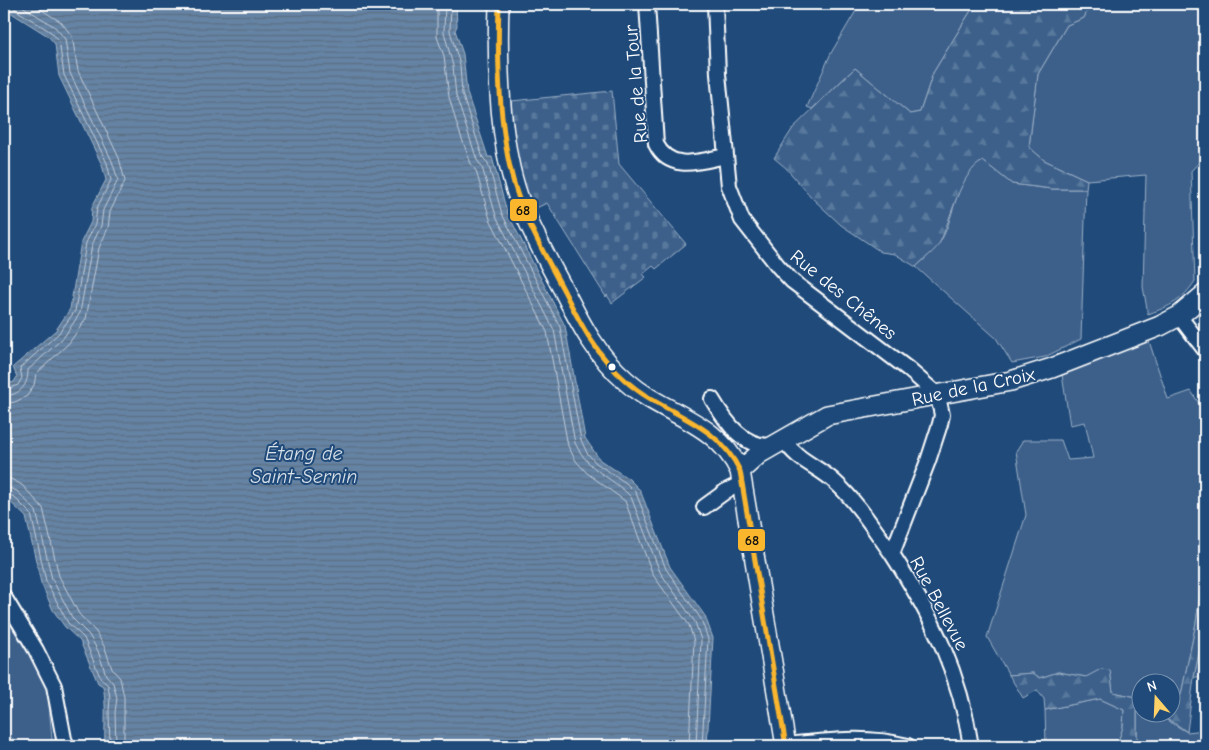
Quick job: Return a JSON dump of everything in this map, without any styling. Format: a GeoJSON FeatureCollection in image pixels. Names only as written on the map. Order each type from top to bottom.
{"type":"FeatureCollection","features":[{"type":"Feature","properties":{"kind":"street"},"geometry":{"type":"LineString","coordinates":[[499,4],[502,111],[508,152],[519,199],[535,237],[591,342],[610,366],[644,396],[704,428],[727,448],[742,473]]}},
{"type":"Feature","properties":{"kind":"street","name":"Rue de la Tour"},"geometry":{"type":"LineString","coordinates":[[647,4],[656,144],[660,152],[675,162],[688,164],[725,156]]}},
{"type":"Feature","properties":{"kind":"street","name":"Rue des Chênes"},"geometry":{"type":"LineString","coordinates":[[715,4],[725,156],[729,186],[742,220],[792,281],[908,369],[936,395]]}},
{"type":"Feature","properties":{"kind":"street","name":"Rue de la Croix"},"geometry":{"type":"LineString","coordinates":[[742,473],[780,443],[821,418],[834,413],[987,386],[1033,375],[1139,334],[1179,316],[1205,294]]}},
{"type":"Feature","properties":{"kind":"street"},"geometry":{"type":"LineString","coordinates":[[1179,316],[1205,350]]}},
{"type":"Feature","properties":{"kind":"street","name":"Rue Bellevue"},"geometry":{"type":"LineString","coordinates":[[936,395],[942,415],[940,424],[892,554],[927,613],[954,670],[971,746]]}},
{"type":"Feature","properties":{"kind":"street"},"geometry":{"type":"LineString","coordinates":[[712,399],[731,426],[747,439],[760,446],[780,443],[825,474],[846,493],[892,554]]}},
{"type":"Feature","properties":{"kind":"street"},"geometry":{"type":"LineString","coordinates":[[727,448],[732,433],[731,426]]}},
{"type":"Feature","properties":{"kind":"street"},"geometry":{"type":"LineString","coordinates":[[747,439],[742,473],[786,746],[848,738],[887,741],[908,746]]}},
{"type":"Feature","properties":{"kind":"street"},"geometry":{"type":"LineString","coordinates":[[704,507],[726,491],[742,473]]}},
{"type":"Feature","properties":{"kind":"street"},"geometry":{"type":"LineString","coordinates":[[4,597],[36,650],[54,686],[64,740],[67,746]]}},
{"type":"Feature","properties":{"kind":"green space"},"geometry":{"type":"Polygon","coordinates":[[[860,4],[975,4],[933,73],[920,112],[910,114],[855,68],[812,109],[807,107],[831,53],[860,4]]]}},
{"type":"Feature","properties":{"kind":"green space"},"geometry":{"type":"Polygon","coordinates":[[[975,4],[1090,4],[1084,18],[1067,25],[1038,74],[1029,147],[1044,160],[1087,180],[1086,189],[1052,189],[1012,184],[983,161],[968,175],[962,185],[938,245],[916,267],[895,254],[881,252],[841,225],[774,158],[793,128],[855,68],[910,114],[920,112],[933,73],[975,4]]]}},
{"type":"Feature","properties":{"kind":"green space"},"geometry":{"type":"Polygon","coordinates":[[[1090,4],[1205,4],[1205,156],[1191,171],[1195,281],[1175,302],[1148,314],[1143,287],[1146,175],[1087,180],[1044,160],[1029,147],[1038,74],[1067,25],[1084,18],[1090,4]]]}},
{"type":"Feature","properties":{"kind":"green space"},"geometry":{"type":"Polygon","coordinates":[[[612,91],[619,164],[686,244],[656,269],[653,266],[643,274],[646,277],[612,303],[607,295],[606,297],[547,203],[534,209],[528,196],[517,156],[511,101],[612,91]]]}},
{"type":"Feature","properties":{"kind":"green space"},"geometry":{"type":"Polygon","coordinates":[[[983,161],[1012,184],[1052,189],[1086,189],[1081,339],[1045,357],[1012,363],[996,338],[916,267],[930,254],[944,236],[960,187],[973,167],[983,161]]]}},
{"type":"Feature","properties":{"kind":"green space"},"geometry":{"type":"Polygon","coordinates":[[[1149,341],[1168,399],[1191,391],[1205,413],[1205,561],[1196,623],[1182,690],[1182,672],[1132,672],[1132,696],[1113,692],[1110,671],[1086,677],[1058,672],[1040,678],[1033,673],[1009,675],[987,637],[1026,515],[1016,451],[1023,440],[1061,440],[1068,460],[1093,458],[1085,422],[1070,425],[1062,375],[1100,357],[1149,341]]]}},
{"type":"Feature","properties":{"kind":"green space"},"geometry":{"type":"Polygon","coordinates":[[[1205,561],[1205,624],[1194,677],[1187,732],[1172,722],[1182,722],[1182,690],[1196,623],[1205,561]]]}},
{"type":"Feature","properties":{"kind":"green space"},"geometry":{"type":"Polygon","coordinates":[[[4,615],[41,671],[48,693],[52,739],[55,746],[20,746],[4,730],[4,615]]]}},
{"type":"Feature","properties":{"kind":"green space"},"geometry":{"type":"Polygon","coordinates":[[[1205,624],[1205,677],[1194,677],[1205,624]]]}},
{"type":"Feature","properties":{"kind":"green space"},"geometry":{"type":"Polygon","coordinates":[[[1101,669],[1110,670],[1113,692],[1132,696],[1132,722],[1137,722],[1137,746],[1117,745],[1123,727],[1124,710],[1100,699],[1045,710],[1044,699],[1037,690],[1023,698],[1009,675],[1033,673],[1040,678],[1058,672],[1086,677],[1101,669]]]}},
{"type":"Feature","properties":{"kind":"green space"},"geometry":{"type":"Polygon","coordinates":[[[1100,699],[1124,710],[1123,727],[1117,745],[1119,746],[1046,746],[1045,710],[1100,699]]]}},
{"type":"Feature","properties":{"kind":"green space"},"geometry":{"type":"Polygon","coordinates":[[[1137,722],[1170,722],[1187,732],[1205,730],[1205,746],[1137,746],[1137,722]]]}},
{"type":"Feature","properties":{"kind":"water","name":"Étang de Saint-Sernin"},"geometry":{"type":"Polygon","coordinates":[[[7,4],[456,4],[457,26],[455,30],[463,54],[467,93],[488,157],[492,157],[507,212],[565,326],[585,438],[600,460],[629,479],[640,490],[670,567],[705,616],[713,638],[707,746],[105,746],[103,686],[98,683],[80,641],[65,627],[53,610],[41,583],[26,517],[4,496],[4,385],[14,382],[17,377],[13,367],[56,330],[70,309],[81,242],[91,222],[92,207],[106,180],[102,165],[59,76],[55,44],[48,36],[8,10],[7,4]]]}},
{"type":"Feature","properties":{"kind":"transit line","name":"68"},"geometry":{"type":"LineString","coordinates":[[499,4],[499,77],[507,153],[519,199],[540,246],[583,328],[606,361],[641,393],[703,429],[717,440],[730,454],[740,471],[786,746]]}}]}
